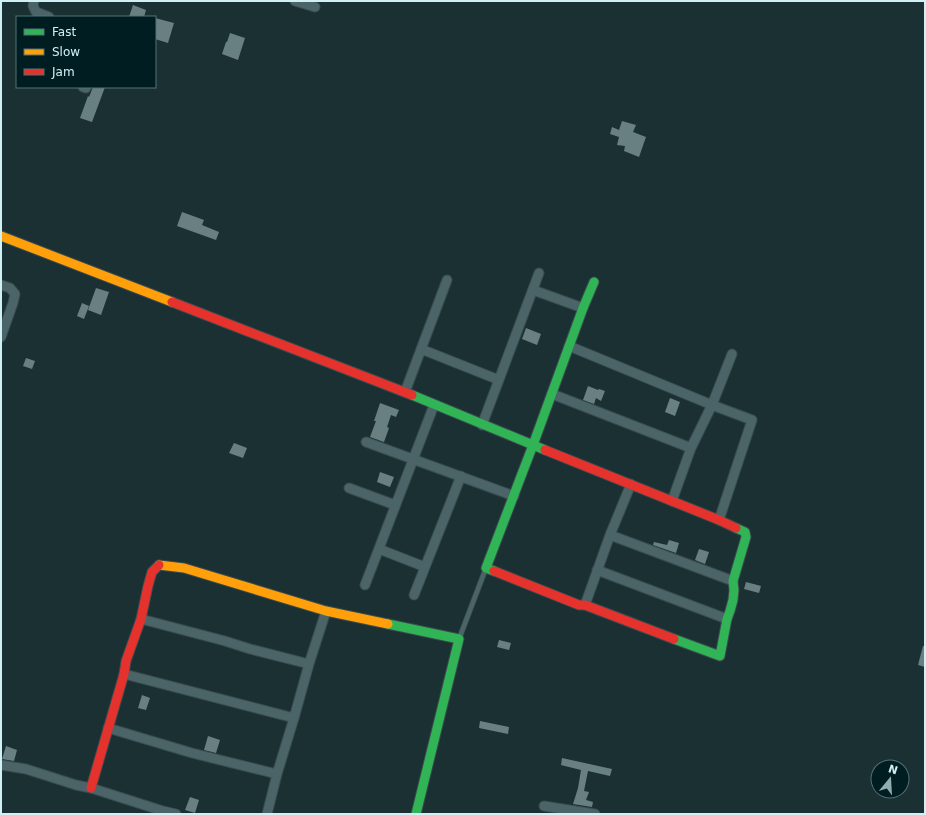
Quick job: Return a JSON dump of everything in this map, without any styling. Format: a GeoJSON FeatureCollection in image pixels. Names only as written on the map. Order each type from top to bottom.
{"type":"FeatureCollection","features":[{"type":"Feature","properties":{"kind":"street"},"geometry":{"type":"LineString","coordinates":[[34,1],[33,6],[36,12],[46,16]]}},
{"type":"Feature","properties":{"kind":"street"},"geometry":{"type":"LineString","coordinates":[[295,1],[315,7]]}},
{"type":"Feature","properties":{"kind":"street"},"geometry":{"type":"LineString","coordinates":[[1,236],[405,392],[434,405],[533,445],[631,484],[719,520],[745,532],[746,537],[733,582],[734,587],[730,613],[726,618],[720,656],[584,605],[579,605],[486,568],[514,496],[533,445],[552,394],[583,308],[594,282]]}},
{"type":"Feature","properties":{"kind":"street"},"geometry":{"type":"LineString","coordinates":[[482,424],[539,273]]}},
{"type":"Feature","properties":{"kind":"street"},"geometry":{"type":"LineString","coordinates":[[405,392],[447,280]]}},
{"type":"Feature","properties":{"kind":"street"},"geometry":{"type":"LineString","coordinates":[[1,285],[10,288],[15,294],[1,337]]}},
{"type":"Feature","properties":{"kind":"street"},"geometry":{"type":"LineString","coordinates":[[532,290],[583,308]]}},
{"type":"Feature","properties":{"kind":"street"},"geometry":{"type":"LineString","coordinates":[[569,346],[752,420],[719,520]]}},
{"type":"Feature","properties":{"kind":"street"},"geometry":{"type":"LineString","coordinates":[[421,349],[499,380]]}},
{"type":"Feature","properties":{"kind":"street"},"geometry":{"type":"LineString","coordinates":[[672,501],[691,448],[712,405],[732,354]]}},
{"type":"Feature","properties":{"kind":"street"},"geometry":{"type":"LineString","coordinates":[[552,394],[691,448]]}},
{"type":"Feature","properties":{"kind":"street"},"geometry":{"type":"LineString","coordinates":[[365,585],[434,405]]}},
{"type":"Feature","properties":{"kind":"street"},"geometry":{"type":"LineString","coordinates":[[366,442],[514,496]]}},
{"type":"Feature","properties":{"kind":"street"},"geometry":{"type":"LineString","coordinates":[[414,595],[461,476]]}},
{"type":"Feature","properties":{"kind":"street"},"geometry":{"type":"LineString","coordinates":[[584,605],[631,484]]}},
{"type":"Feature","properties":{"kind":"street"},"geometry":{"type":"LineString","coordinates":[[349,488],[396,505]]}},
{"type":"Feature","properties":{"kind":"street"},"geometry":{"type":"LineString","coordinates":[[610,535],[733,582]]}},
{"type":"Feature","properties":{"kind":"street"},"geometry":{"type":"LineString","coordinates":[[379,549],[425,567]]}},
{"type":"Feature","properties":{"kind":"street"},"geometry":{"type":"LineString","coordinates":[[91,788],[124,674],[126,661],[141,619],[152,572],[159,564],[184,568],[326,611],[459,639],[416,814]]}},
{"type":"Feature","properties":{"kind":"street"},"geometry":{"type":"LineString","coordinates":[[597,570],[726,618]]}},
{"type":"Feature","properties":{"kind":"street"},"geometry":{"type":"LineString","coordinates":[[266,814],[309,664],[326,611]]}},
{"type":"Feature","properties":{"kind":"street"},"geometry":{"type":"LineString","coordinates":[[141,619],[309,664]]}},
{"type":"Feature","properties":{"kind":"street"},"geometry":{"type":"LineString","coordinates":[[124,674],[294,718]]}},
{"type":"Feature","properties":{"kind":"street"},"geometry":{"type":"LineString","coordinates":[[108,728],[192,753],[277,774]]}},
{"type":"Feature","properties":{"kind":"street"},"geometry":{"type":"LineString","coordinates":[[1,764],[26,769],[176,814]]}},
{"type":"Feature","properties":{"kind":"street"},"geometry":{"type":"LineString","coordinates":[[544,806],[595,814]]}},
{"type":"Feature","properties":{"kind":"lane"},"geometry":{"type":"LineString","coordinates":[[459,639],[486,568]]}},
{"type":"Feature","properties":{"kind":"building"},"geometry":{"type":"Polygon","coordinates":[[[133,5],[146,10],[144,16],[129,16],[133,5]]]}},
{"type":"Feature","properties":{"kind":"building"},"geometry":{"type":"Polygon","coordinates":[[[156,18],[174,23],[168,43],[156,39],[156,18]]]}},
{"type":"Feature","properties":{"kind":"building"},"geometry":{"type":"Polygon","coordinates":[[[230,33],[245,38],[238,60],[222,54],[230,33]]]}},
{"type":"Feature","properties":{"kind":"building"},"geometry":{"type":"Polygon","coordinates":[[[93,88],[105,88],[92,122],[80,118],[88,96],[89,97],[93,88]]]}},
{"type":"Feature","properties":{"kind":"building"},"geometry":{"type":"Polygon","coordinates":[[[622,121],[636,125],[633,132],[646,137],[639,157],[624,151],[625,146],[617,145],[619,137],[610,134],[612,127],[619,130],[622,121]]]}},
{"type":"Feature","properties":{"kind":"building"},"geometry":{"type":"Polygon","coordinates":[[[182,212],[204,220],[202,225],[219,232],[216,240],[177,226],[182,212]]]}},
{"type":"Feature","properties":{"kind":"building"},"geometry":{"type":"Polygon","coordinates":[[[96,288],[109,292],[101,315],[88,310],[96,288]]]}},
{"type":"Feature","properties":{"kind":"building"},"geometry":{"type":"Polygon","coordinates":[[[82,303],[89,306],[84,319],[77,316],[82,303]]]}},
{"type":"Feature","properties":{"kind":"building"},"geometry":{"type":"Polygon","coordinates":[[[526,328],[541,334],[537,345],[522,339],[526,328]]]}},
{"type":"Feature","properties":{"kind":"building"},"geometry":{"type":"Polygon","coordinates":[[[26,358],[35,361],[32,369],[23,366],[26,358]]]}},
{"type":"Feature","properties":{"kind":"building"},"geometry":{"type":"Polygon","coordinates":[[[588,386],[605,391],[601,401],[596,398],[594,404],[583,400],[588,386]]]}},
{"type":"Feature","properties":{"kind":"building"},"geometry":{"type":"Polygon","coordinates":[[[670,398],[680,402],[675,416],[665,412],[670,398]]]}},
{"type":"Feature","properties":{"kind":"building"},"geometry":{"type":"Polygon","coordinates":[[[380,403],[399,410],[396,417],[391,415],[387,427],[389,428],[384,442],[370,437],[376,421],[374,421],[380,403]]]}},
{"type":"Feature","properties":{"kind":"building"},"geometry":{"type":"Polygon","coordinates":[[[234,443],[247,448],[243,458],[229,453],[234,443]]]}},
{"type":"Feature","properties":{"kind":"building"},"geometry":{"type":"Polygon","coordinates":[[[380,472],[394,477],[390,487],[377,482],[380,472]]]}},
{"type":"Feature","properties":{"kind":"building"},"geometry":{"type":"Polygon","coordinates":[[[669,540],[679,543],[676,553],[653,545],[654,542],[667,545],[669,540]]]}},
{"type":"Feature","properties":{"kind":"building"},"geometry":{"type":"Polygon","coordinates":[[[699,549],[709,552],[705,564],[695,560],[699,549]]]}},
{"type":"Feature","properties":{"kind":"building"},"geometry":{"type":"Polygon","coordinates":[[[746,582],[761,586],[759,593],[744,589],[746,582]]]}},
{"type":"Feature","properties":{"kind":"building"},"geometry":{"type":"Polygon","coordinates":[[[499,640],[511,643],[509,650],[497,647],[499,640]]]}},
{"type":"Feature","properties":{"kind":"building"},"geometry":{"type":"Polygon","coordinates":[[[923,646],[925,646],[925,667],[918,665],[923,646]]]}},
{"type":"Feature","properties":{"kind":"building"},"geometry":{"type":"Polygon","coordinates":[[[142,695],[150,698],[146,710],[138,708],[142,695]]]}},
{"type":"Feature","properties":{"kind":"building"},"geometry":{"type":"Polygon","coordinates":[[[480,721],[509,727],[508,734],[479,728],[480,721]]]}},
{"type":"Feature","properties":{"kind":"building"},"geometry":{"type":"Polygon","coordinates":[[[208,736],[220,740],[216,753],[204,750],[208,736]]]}},
{"type":"Feature","properties":{"kind":"building"},"geometry":{"type":"Polygon","coordinates":[[[6,746],[17,750],[14,761],[2,759],[6,746]]]}},
{"type":"Feature","properties":{"kind":"building"},"geometry":{"type":"Polygon","coordinates":[[[562,758],[612,769],[610,776],[588,771],[584,791],[589,792],[586,800],[593,802],[592,807],[573,804],[578,788],[581,770],[561,765],[562,758]]]}},
{"type":"Feature","properties":{"kind":"building"},"geometry":{"type":"Polygon","coordinates":[[[190,797],[199,800],[195,813],[185,810],[190,797]]]}},
{"type":"Feature","properties":{"kind":"traffic: fast"},"geometry":{"type":"LineString","coordinates":[[545,450],[533,445],[594,282]]}},
{"type":"Feature","properties":{"kind":"traffic: fast"},"geometry":{"type":"LineString","coordinates":[[412,395],[533,445],[486,568],[494,571]]}},
{"type":"Feature","properties":{"kind":"traffic: fast"},"geometry":{"type":"LineString","coordinates":[[674,639],[720,656],[727,619],[733,600],[733,581],[746,537],[745,532],[736,528]]}},
{"type":"Feature","properties":{"kind":"traffic: fast"},"geometry":{"type":"LineString","coordinates":[[388,624],[459,639],[416,814]]}},
{"type":"Feature","properties":{"kind":"traffic: slow"},"geometry":{"type":"LineString","coordinates":[[1,236],[172,302]]}},
{"type":"Feature","properties":{"kind":"traffic: slow"},"geometry":{"type":"LineString","coordinates":[[159,565],[184,568],[326,611],[388,624]]}},
{"type":"Feature","properties":{"kind":"traffic: jam"},"geometry":{"type":"LineString","coordinates":[[172,302],[412,395]]}},
{"type":"Feature","properties":{"kind":"traffic: jam"},"geometry":{"type":"LineString","coordinates":[[545,450],[736,528]]}},
{"type":"Feature","properties":{"kind":"traffic: jam"},"geometry":{"type":"LineString","coordinates":[[91,788],[124,674],[126,661],[141,619],[152,572],[159,565]]}},
{"type":"Feature","properties":{"kind":"traffic: jam"},"geometry":{"type":"LineString","coordinates":[[494,571],[579,605],[585,605],[674,639]]}}]}
